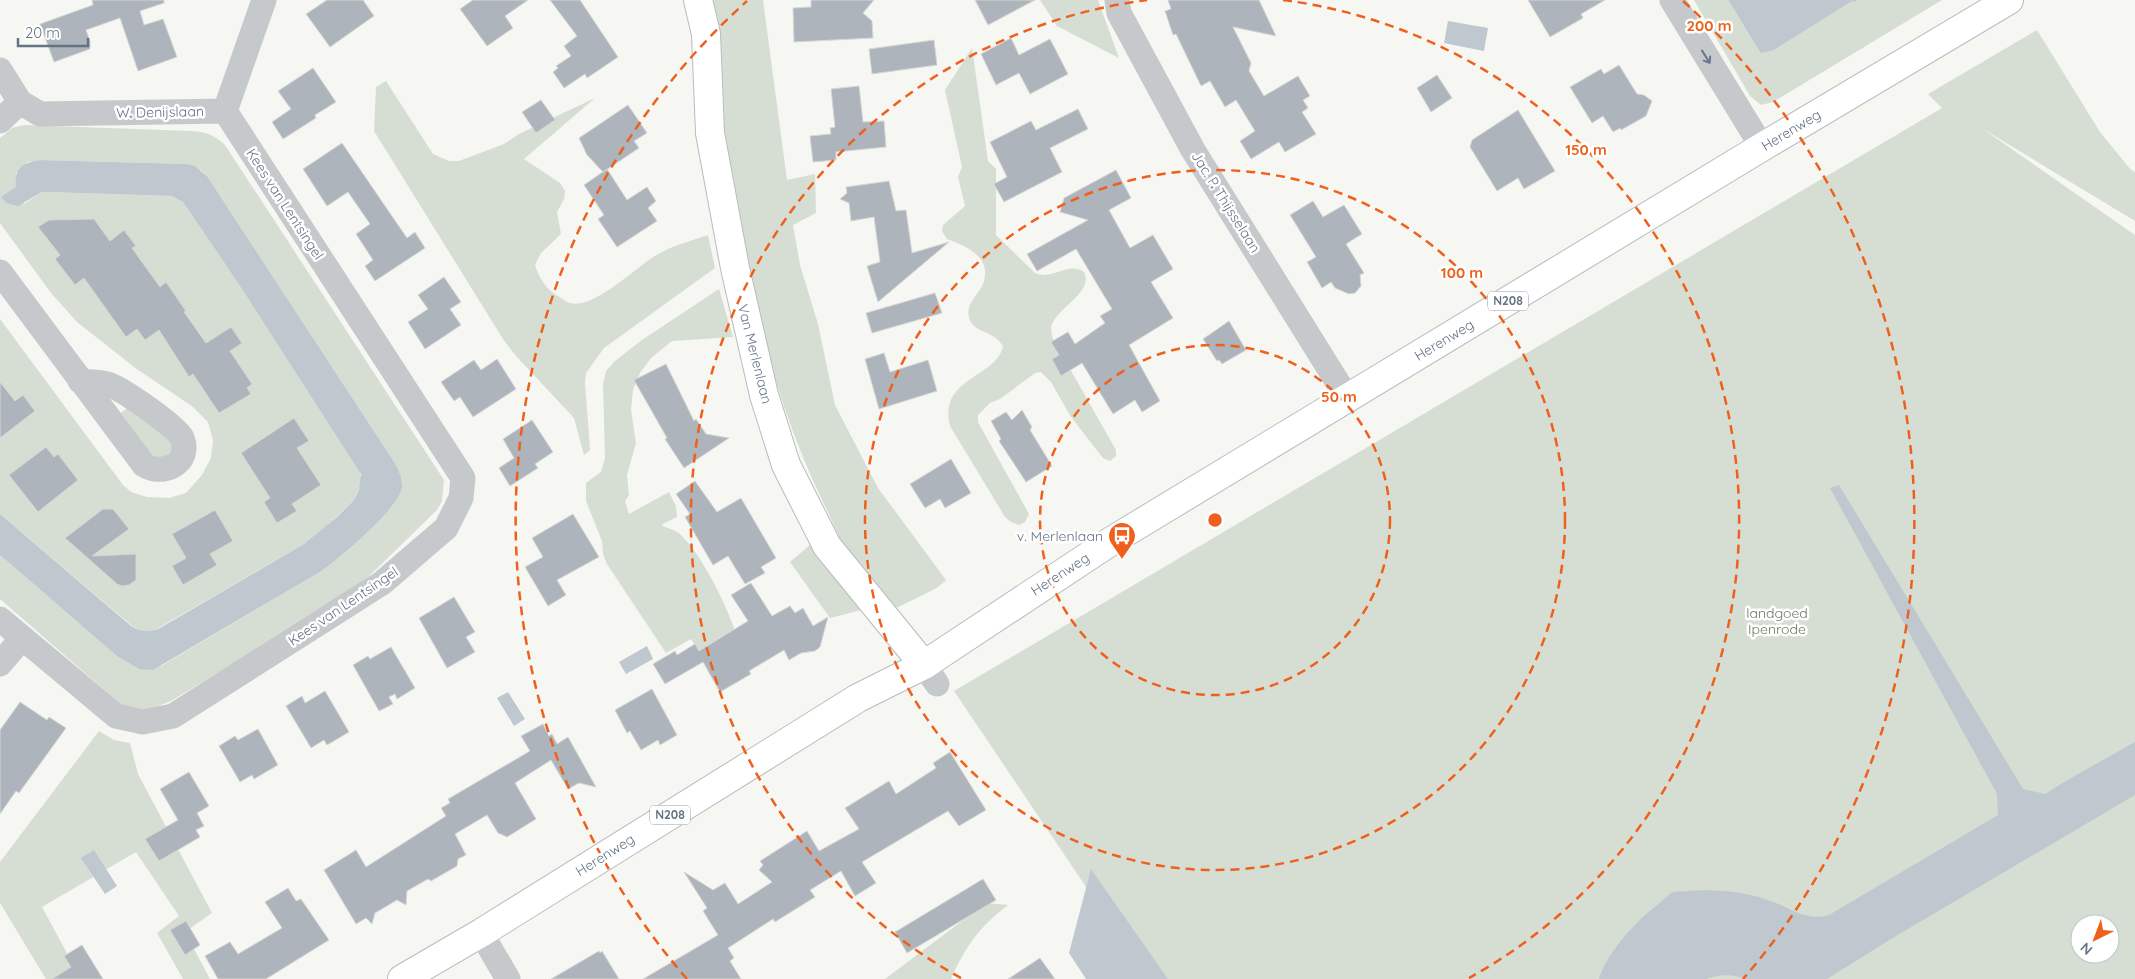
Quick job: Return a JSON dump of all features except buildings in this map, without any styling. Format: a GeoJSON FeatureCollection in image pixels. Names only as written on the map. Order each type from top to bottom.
{"type":"FeatureCollection","features":[{"type":"Feature","properties":{"kind":"main road","name":"Van Merlenlaan"},"geometry":{"type":"LineString","coordinates":[[698,0],[706,34],[710,133],[735,268],[764,395],[786,465],[827,546],[925,667]]}},
{"type":"Feature","properties":{"kind":"main road","name":"Herenweg"},"geometry":{"type":"LineString","coordinates":[[402,979],[481,933],[858,698],[925,667],[1010,607],[1113,540],[1762,147],[2009,0]]}},
{"type":"Feature","properties":{"kind":"street"},"geometry":{"type":"LineString","coordinates":[[225,111],[264,0]]}},
{"type":"Feature","properties":{"kind":"street","name":"Jac. P. Thijsselaan"},"geometry":{"type":"LineString","coordinates":[[1117,0],[1119,13],[1193,150],[1348,399]]}},
{"type":"Feature","properties":{"kind":"street"},"geometry":{"type":"LineString","coordinates":[[1672,0],[1762,147]]}},
{"type":"Feature","properties":{"kind":"street","name":"W. Denijslaan"},"geometry":{"type":"LineString","coordinates":[[0,70],[20,102],[40,114],[225,111]]}},
{"type":"Feature","properties":{"kind":"street"},"geometry":{"type":"LineString","coordinates":[[0,121],[20,102]]}},
{"type":"Feature","properties":{"kind":"street","name":"Kees van Lentsingel"},"geometry":{"type":"LineString","coordinates":[[0,619],[116,716],[144,722],[173,716],[382,583],[446,528],[461,498],[463,478],[225,111]]}},
{"type":"Feature","properties":{"kind":"street"},"geometry":{"type":"LineString","coordinates":[[0,272],[80,381]]}},
{"type":"Feature","properties":{"kind":"street"},"geometry":{"type":"LineString","coordinates":[[0,664],[22,638]]}},
{"type":"Feature","properties":{"kind":"street"},"geometry":{"type":"LineString","coordinates":[[481,933],[508,979]]}},
{"type":"Feature","properties":{"kind":"green space"},"geometry":{"type":"Polygon","coordinates":[[[704,0],[763,0],[787,180],[815,174],[816,213],[793,225],[800,265],[818,324],[835,405],[878,488],[946,580],[937,588],[890,611],[856,566],[840,538],[797,442],[776,381],[744,256],[722,128],[704,0]]]}},
{"type":"Feature","properties":{"kind":"green space"},"geometry":{"type":"Polygon","coordinates":[[[1040,0],[1098,0],[1119,58],[1057,26],[1040,0]]]}},
{"type":"Feature","properties":{"kind":"green space"},"geometry":{"type":"Polygon","coordinates":[[[1694,0],[1728,0],[1741,21],[1774,50],[1853,0],[1855,2],[1857,0],[1942,0],[1773,102],[1761,105],[1750,96],[1694,0]]]}},
{"type":"Feature","properties":{"kind":"green space","name":"landgoed Ipenrode"},"geometry":{"type":"Polygon","coordinates":[[[2037,30],[2100,132],[2131,170],[2135,172],[2135,221],[1983,129],[2135,235],[2135,979],[1148,979],[954,691],[1942,108],[1928,94],[2037,30]]]}},
{"type":"Feature","properties":{"kind":"green space"},"geometry":{"type":"Polygon","coordinates":[[[972,48],[988,161],[996,169],[996,235],[1035,273],[1048,275],[1072,269],[1084,272],[1086,279],[1084,286],[1056,318],[1051,329],[1053,339],[1116,450],[1116,456],[1110,461],[1103,458],[1071,417],[1051,382],[1041,372],[1035,373],[1000,399],[990,403],[978,415],[978,422],[1029,514],[1025,522],[1019,525],[1005,517],[950,426],[949,410],[952,397],[960,388],[999,357],[1003,346],[995,337],[974,326],[969,316],[968,311],[983,284],[985,275],[981,260],[969,249],[947,239],[942,231],[943,225],[965,206],[958,177],[962,167],[945,90],[972,48]]]}},
{"type":"Feature","properties":{"kind":"green space"},"geometry":{"type":"Polygon","coordinates":[[[386,81],[433,154],[449,161],[459,161],[504,144],[519,134],[595,98],[524,159],[560,183],[565,191],[564,199],[557,212],[561,234],[541,253],[535,265],[547,288],[567,302],[579,303],[590,300],[614,287],[661,252],[708,235],[715,268],[604,348],[586,373],[585,383],[590,450],[584,455],[574,418],[516,356],[503,339],[374,131],[376,87],[386,81]]]}},
{"type":"Feature","properties":{"kind":"green space"},"geometry":{"type":"Polygon","coordinates":[[[24,125],[192,131],[214,136],[225,145],[444,480],[442,501],[437,510],[364,581],[333,604],[171,701],[148,710],[124,707],[0,599],[0,555],[118,657],[139,669],[161,666],[329,566],[354,545],[391,507],[399,496],[402,487],[401,476],[391,457],[207,176],[201,170],[187,164],[40,160],[28,162],[16,173],[16,187],[24,204],[42,192],[172,196],[183,202],[359,468],[362,482],[354,500],[321,532],[304,544],[155,630],[148,631],[132,626],[0,514],[0,319],[123,485],[131,492],[147,497],[169,498],[186,493],[202,475],[211,458],[213,440],[208,422],[193,407],[134,367],[77,322],[51,293],[0,223],[0,138],[12,128],[24,125]]]}},
{"type":"Feature","properties":{"kind":"green space"},"geometry":{"type":"Polygon","coordinates":[[[719,289],[733,337],[672,341],[651,358],[640,373],[633,390],[631,410],[636,443],[627,475],[629,495],[625,501],[629,514],[669,492],[676,506],[677,517],[661,525],[679,533],[697,555],[721,598],[737,637],[708,666],[691,639],[666,653],[607,564],[603,554],[602,541],[586,501],[586,483],[601,472],[605,458],[603,384],[606,371],[615,361],[642,340],[719,289]]]}},
{"type":"Feature","properties":{"kind":"green space"},"geometry":{"type":"Polygon","coordinates":[[[127,408],[167,435],[173,449],[163,459],[149,454],[121,413],[127,408]]]}},
{"type":"Feature","properties":{"kind":"green space"},"geometry":{"type":"Polygon","coordinates":[[[811,544],[861,610],[830,618],[790,562],[811,544]]]}},
{"type":"Feature","properties":{"kind":"green space"},"geometry":{"type":"Polygon","coordinates":[[[99,731],[114,740],[130,743],[138,774],[212,913],[185,932],[210,979],[183,979],[157,933],[179,916],[136,852],[42,907],[76,970],[61,979],[46,979],[0,903],[0,862],[99,731]]]}},
{"type":"Feature","properties":{"kind":"green space"},"geometry":{"type":"Polygon","coordinates":[[[986,903],[1008,905],[989,921],[974,938],[951,979],[885,979],[986,903]]]}},
{"type":"Feature","properties":{"kind":"shaded area"},"geometry":{"type":"Polygon","coordinates":[[[1728,0],[1857,0],[1855,2],[1852,1],[1774,50],[1761,53],[1728,0]]]}},
{"type":"Feature","properties":{"kind":"shaded area"},"geometry":{"type":"Polygon","coordinates":[[[1448,21],[1488,28],[1484,51],[1444,43],[1448,21]]]}},
{"type":"Feature","properties":{"kind":"shaded area"},"geometry":{"type":"Polygon","coordinates":[[[40,160],[187,164],[195,166],[207,176],[394,461],[401,476],[402,487],[399,496],[391,507],[354,545],[329,566],[153,670],[139,669],[118,657],[0,555],[0,514],[131,626],[142,631],[152,631],[304,544],[336,518],[354,500],[359,490],[361,474],[244,292],[183,202],[172,196],[42,192],[18,206],[6,203],[1,197],[16,187],[16,175],[20,168],[28,163],[40,160]]]}},
{"type":"Feature","properties":{"kind":"shaded area"},"geometry":{"type":"Polygon","coordinates":[[[1839,485],[2023,789],[2045,794],[2135,742],[2135,795],[1891,939],[1827,979],[1745,979],[1725,975],[1706,979],[1599,979],[1609,957],[1624,936],[1673,892],[1728,891],[1768,900],[1812,917],[1829,915],[1998,815],[1997,794],[1830,488],[1839,485]]]}},
{"type":"Feature","properties":{"kind":"shaded area"},"geometry":{"type":"Polygon","coordinates":[[[647,646],[653,659],[626,674],[619,662],[647,646]]]}},
{"type":"Feature","properties":{"kind":"shaded area"},"geometry":{"type":"Polygon","coordinates":[[[508,692],[525,719],[514,726],[497,698],[508,692]]]}},
{"type":"Feature","properties":{"kind":"shaded area"},"geometry":{"type":"Polygon","coordinates":[[[94,850],[117,886],[105,894],[81,858],[94,850]]]}},
{"type":"Feature","properties":{"kind":"shaded area"},"geometry":{"type":"Polygon","coordinates":[[[1091,869],[1168,979],[1086,979],[1069,953],[1091,869]]]}},
{"type":"Feature","properties":{"kind":"place","name":"v. Merlenlaan"},"geometry":{"type":"Point","coordinates":[1122,560]}}]}
